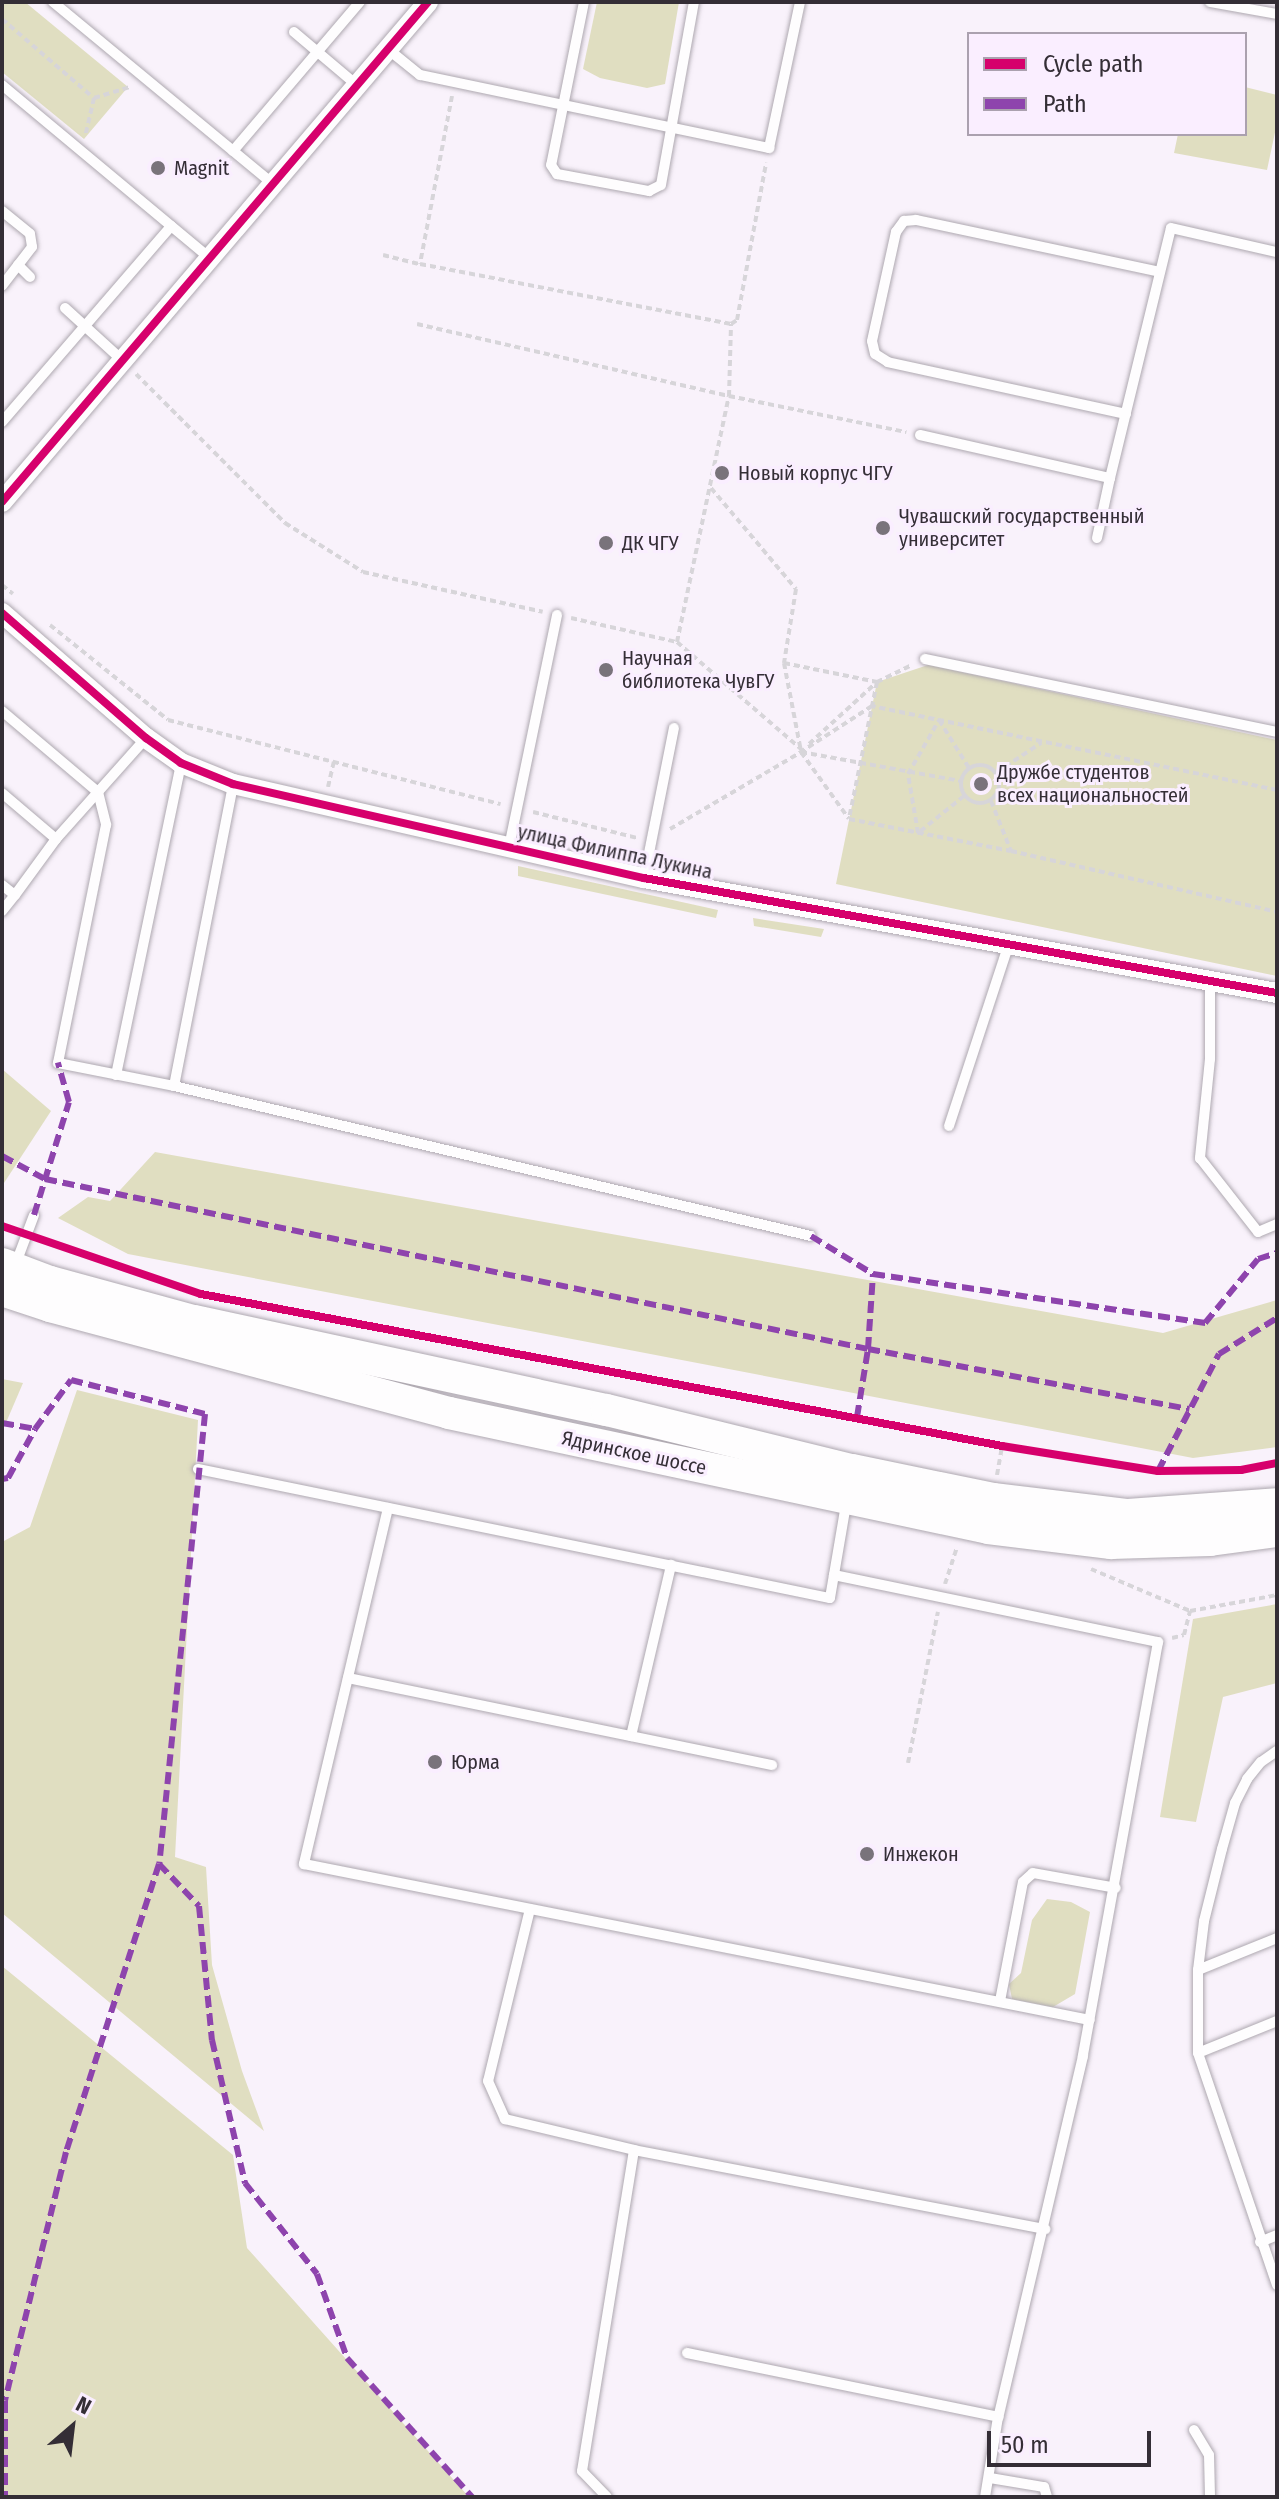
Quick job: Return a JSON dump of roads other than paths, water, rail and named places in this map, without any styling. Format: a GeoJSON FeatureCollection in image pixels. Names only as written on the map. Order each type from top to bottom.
{"type":"FeatureCollection","features":[{"type":"Feature","properties":{"kind":"main road","name":"Ядринское шоссе"},"geometry":{"type":"LineString","coordinates":[[6,1274],[194,1321],[607,1410],[988,1528],[1111,1543],[1210,1540],[1277,1531]]}},
{"type":"Feature","properties":{"kind":"main road","name":"Ядринское шоссе"},"geometry":{"type":"LineString","coordinates":[[850,1484],[1128,1515],[1277,1504]]}},
{"type":"Feature","properties":{"kind":"street"},"geometry":{"type":"LineString","coordinates":[[2,502],[428,2]]}},
{"type":"Feature","properties":{"kind":"street","name":"улица Филиппа Лукина"},"geometry":{"type":"LineString","coordinates":[[2,613],[146,738],[181,763],[233,784],[644,878],[1277,993]]}},
{"type":"Feature","properties":{"kind":"lane"},"geometry":{"type":"LineString","coordinates":[[53,2],[274,185]]}},
{"type":"Feature","properties":{"kind":"lane"},"geometry":{"type":"LineString","coordinates":[[233,151],[360,2]]}},
{"type":"Feature","properties":{"kind":"lane"},"geometry":{"type":"LineString","coordinates":[[584,2],[551,165],[557,174],[649,191],[661,185],[694,2]]}},
{"type":"Feature","properties":{"kind":"lane"},"geometry":{"type":"LineString","coordinates":[[389,50],[420,75],[769,148],[800,2]]}},
{"type":"Feature","properties":{"kind":"lane"},"geometry":{"type":"LineString","coordinates":[[1210,2],[1277,14]]}},
{"type":"Feature","properties":{"kind":"lane"},"geometry":{"type":"LineString","coordinates":[[294,32],[358,86]]}},
{"type":"Feature","properties":{"kind":"lane"},"geometry":{"type":"LineString","coordinates":[[2,85],[211,259]]}},
{"type":"Feature","properties":{"kind":"lane"},"geometry":{"type":"LineString","coordinates":[[2,211],[30,234],[32,247],[2,286]]}},
{"type":"Feature","properties":{"kind":"lane"},"geometry":{"type":"LineString","coordinates":[[1126,414],[888,362],[875,354],[872,341],[896,232],[904,221],[916,220],[1160,272]]}},
{"type":"Feature","properties":{"kind":"lane"},"geometry":{"type":"LineString","coordinates":[[2,422],[171,226]]}},
{"type":"Feature","properties":{"kind":"lane"},"geometry":{"type":"LineString","coordinates":[[1097,538],[1171,228],[1277,252]]}},
{"type":"Feature","properties":{"kind":"lane"},"geometry":{"type":"LineString","coordinates":[[18,265],[30,277]]}},
{"type":"Feature","properties":{"kind":"lane"},"geometry":{"type":"LineString","coordinates":[[65,308],[123,361]]}},
{"type":"Feature","properties":{"kind":"lane"},"geometry":{"type":"LineString","coordinates":[[920,435],[1110,478]]}},
{"type":"Feature","properties":{"kind":"lane"},"geometry":{"type":"LineString","coordinates":[[509,847],[557,615]]}},
{"type":"Feature","properties":{"kind":"lane"},"geometry":{"type":"LineString","coordinates":[[925,659],[1277,732]]}},
{"type":"Feature","properties":{"kind":"lane"},"geometry":{"type":"LineString","coordinates":[[2,711],[98,792],[106,825],[58,1063],[174,1086],[811,1236]]}},
{"type":"Feature","properties":{"kind":"lane"},"geometry":{"type":"LineString","coordinates":[[644,878],[674,728]]}},
{"type":"Feature","properties":{"kind":"lane"},"geometry":{"type":"LineString","coordinates":[[2,911],[56,839],[146,738]]}},
{"type":"Feature","properties":{"kind":"lane"},"geometry":{"type":"LineString","coordinates":[[116,1075],[181,763]]}},
{"type":"Feature","properties":{"kind":"lane"},"geometry":{"type":"LineString","coordinates":[[174,1086],[233,784]]}},
{"type":"Feature","properties":{"kind":"lane"},"geometry":{"type":"LineString","coordinates":[[2,793],[56,839]]}},
{"type":"Feature","properties":{"kind":"lane"},"geometry":{"type":"LineString","coordinates":[[2,885],[15,895]]}},
{"type":"Feature","properties":{"kind":"lane"},"geometry":{"type":"LineString","coordinates":[[949,1126],[1009,943]]}},
{"type":"Feature","properties":{"kind":"lane"},"geometry":{"type":"LineString","coordinates":[[1210,979],[1210,1059],[1200,1158],[1258,1232],[1277,1224]]}},
{"type":"Feature","properties":{"kind":"lane"},"geometry":{"type":"LineString","coordinates":[[6,1274],[34,1215]]}},
{"type":"Feature","properties":{"kind":"lane"},"geometry":{"type":"LineString","coordinates":[[198,1469],[830,1598],[850,1484]]}},
{"type":"Feature","properties":{"kind":"lane"},"geometry":{"type":"LineString","coordinates":[[388,1508],[304,1864],[1090,2020]]}},
{"type":"Feature","properties":{"kind":"lane"},"geometry":{"type":"LineString","coordinates":[[631,1736],[671,1565]]}},
{"type":"Feature","properties":{"kind":"lane"},"geometry":{"type":"LineString","coordinates":[[834,1575],[1158,1642],[1090,2020],[1045,2229],[998,2417],[985,2497]]}},
{"type":"Feature","properties":{"kind":"lane"},"geometry":{"type":"LineString","coordinates":[[348,1678],[772,1765]]}},
{"type":"Feature","properties":{"kind":"lane"},"geometry":{"type":"LineString","coordinates":[[1277,1751],[1254,1770],[1235,1803],[1204,1921],[1198,1970],[1198,2053],[1277,2285]]}},
{"type":"Feature","properties":{"kind":"lane"},"geometry":{"type":"LineString","coordinates":[[1000,2001],[1023,1882],[1033,1873],[1116,1888]]}},
{"type":"Feature","properties":{"kind":"lane"},"geometry":{"type":"LineString","coordinates":[[530,1909],[488,2081],[505,2119],[634,2150],[1045,2229]]}},
{"type":"Feature","properties":{"kind":"lane"},"geometry":{"type":"LineString","coordinates":[[1198,1970],[1277,1938]]}},
{"type":"Feature","properties":{"kind":"lane"},"geometry":{"type":"LineString","coordinates":[[1198,2053],[1277,2021]]}},
{"type":"Feature","properties":{"kind":"lane"},"geometry":{"type":"LineString","coordinates":[[607,2497],[582,2471],[634,2150]]}},
{"type":"Feature","properties":{"kind":"lane"},"geometry":{"type":"LineString","coordinates":[[1260,2242],[1277,2235]]}},
{"type":"Feature","properties":{"kind":"lane"},"geometry":{"type":"LineString","coordinates":[[687,2353],[998,2417]]}},
{"type":"Feature","properties":{"kind":"lane"},"geometry":{"type":"LineString","coordinates":[[1194,2430],[1209,2455],[1210,2497]]}},
{"type":"Feature","properties":{"kind":"lane"},"geometry":{"type":"LineString","coordinates":[[990,2478],[1044,2487],[1047,2497]]}},
{"type":"Feature","properties":{"kind":"place","name":"Magnit"},"geometry":{"type":"Point","coordinates":[158,168]}},
{"type":"Feature","properties":{"kind":"place","name":"Новый корпус ЧГУ"},"geometry":{"type":"Point","coordinates":[722,473]}},
{"type":"Feature","properties":{"kind":"place","name":"Чувашский государственный университет"},"geometry":{"type":"Point","coordinates":[883,528]}},
{"type":"Feature","properties":{"kind":"place","name":"ДК ЧГУ"},"geometry":{"type":"Point","coordinates":[606,543]}},
{"type":"Feature","properties":{"kind":"place","name":"Научная библиотека ЧувГУ"},"geometry":{"type":"Point","coordinates":[606,670]}},
{"type":"Feature","properties":{"kind":"place","name":"Дружбе студентов всех национальностей"},"geometry":{"type":"Point","coordinates":[981,784]}},
{"type":"Feature","properties":{"kind":"place","name":"Юрма"},"geometry":{"type":"Point","coordinates":[435,1762]}},
{"type":"Feature","properties":{"kind":"place","name":"Инжекон"},"geometry":{"type":"Point","coordinates":[867,1854]}}]}
